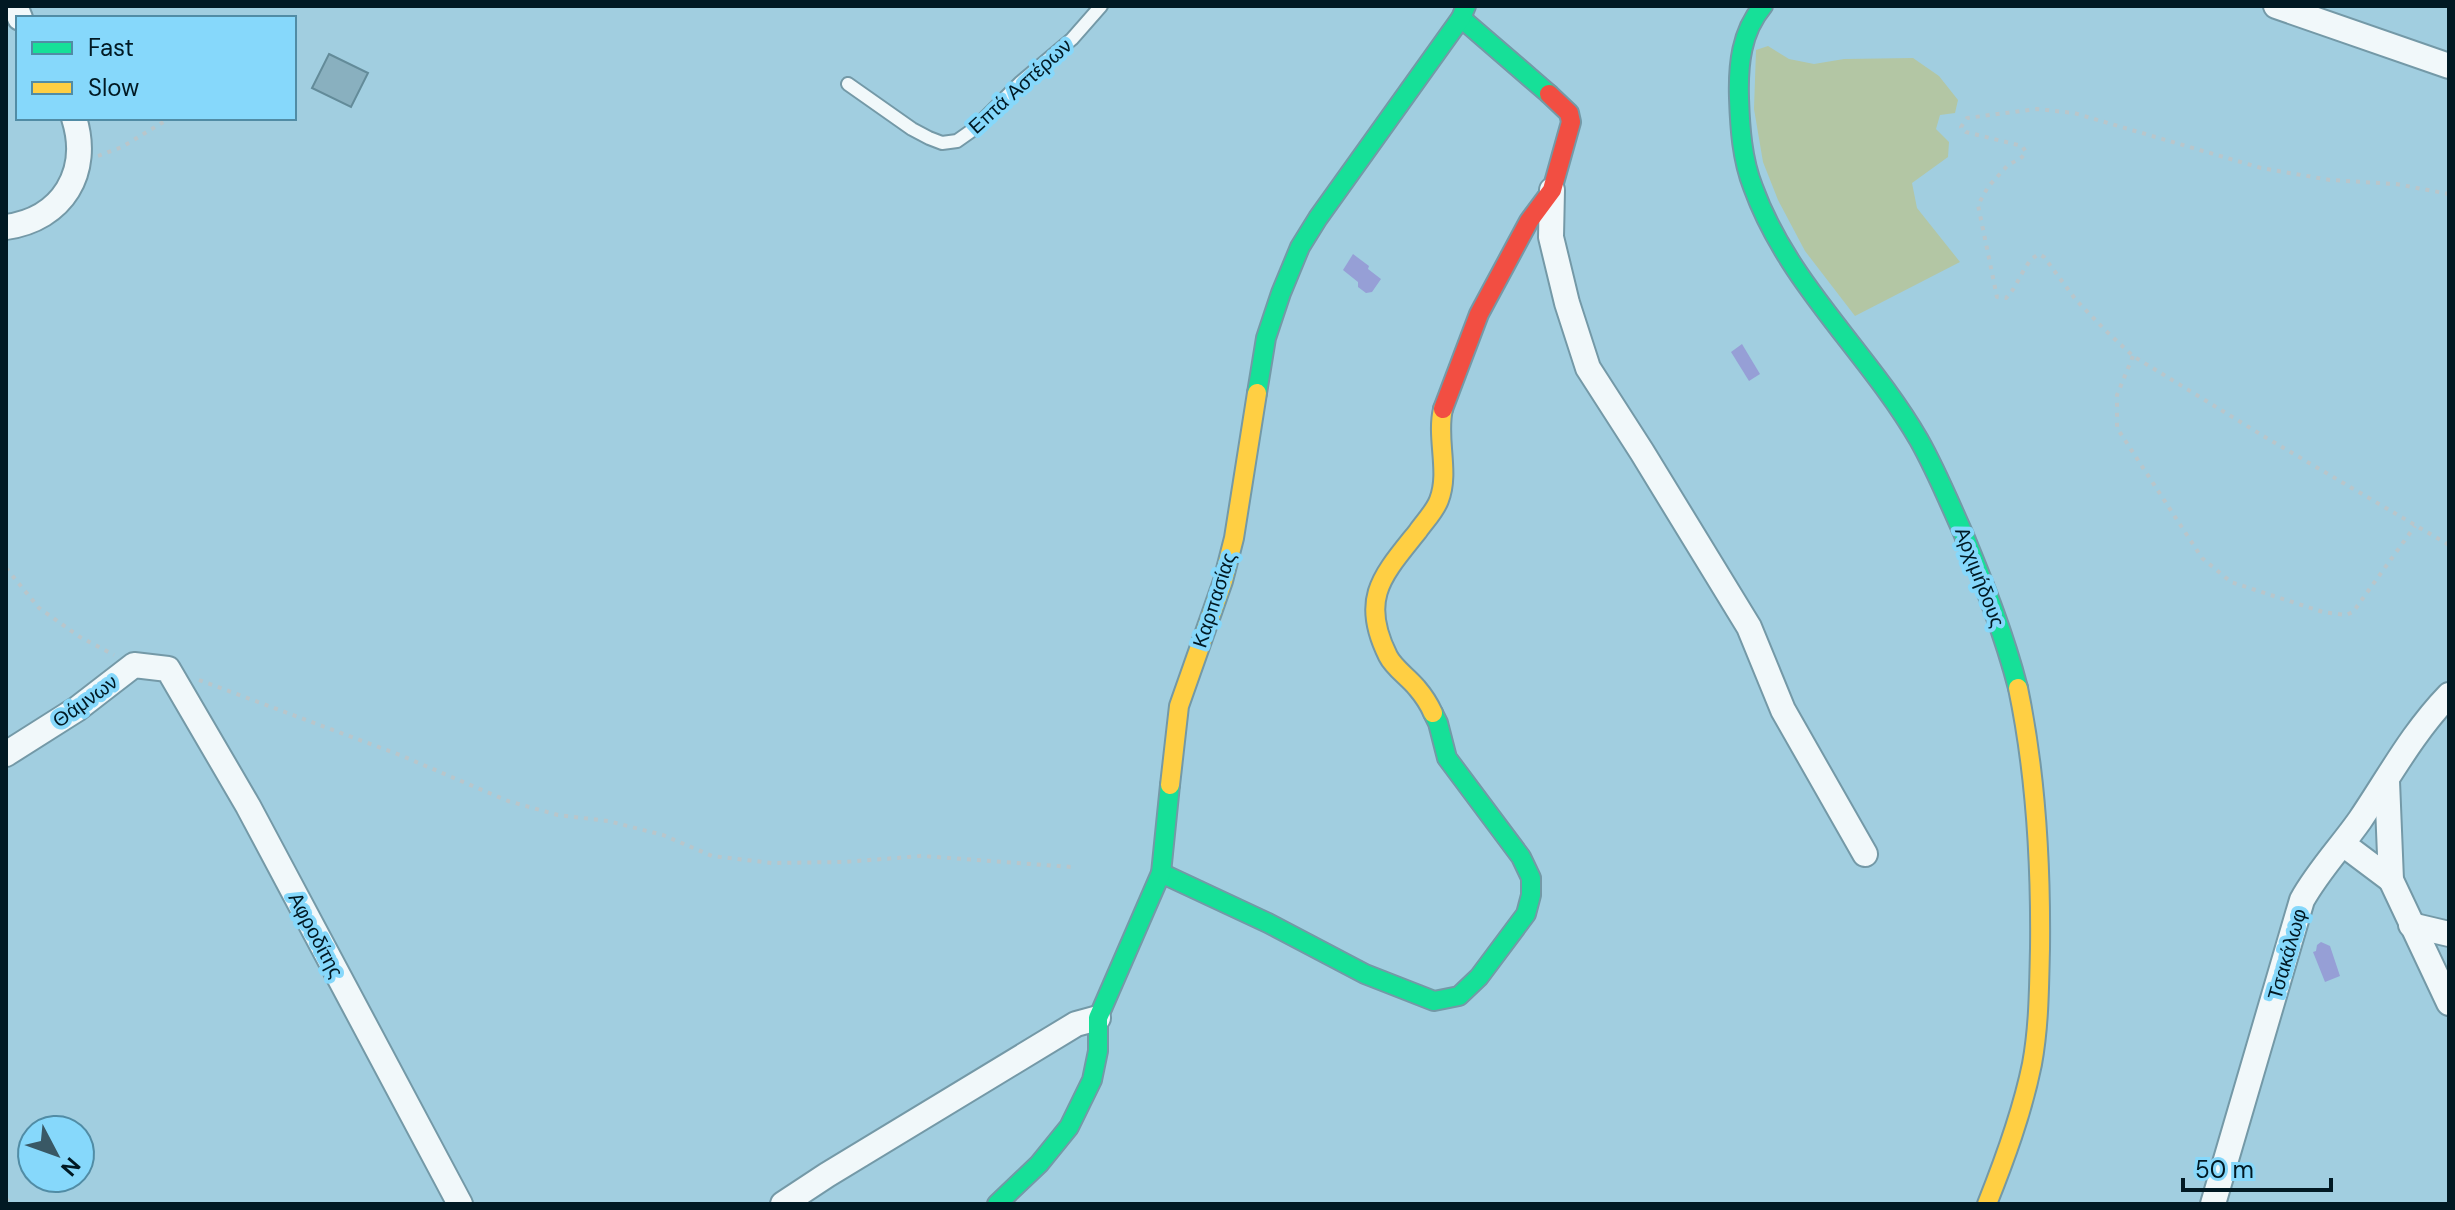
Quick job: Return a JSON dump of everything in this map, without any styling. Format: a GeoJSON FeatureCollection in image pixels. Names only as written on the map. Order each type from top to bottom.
{"type":"FeatureCollection","features":[{"type":"Feature","properties":{"kind":"street","name":"Αρχιμήδους"},"geometry":{"type":"LineString","coordinates":[[1763,6],[1744,39],[1737,104],[1743,160],[1759,207],[1777,243],[1803,281],[1913,429],[1941,482],[1984,582],[2008,651],[2031,747],[2039,836],[2039,994],[2035,1044],[2024,1096],[1987,1204]]}},
{"type":"Feature","properties":{"kind":"street"},"geometry":{"type":"LineString","coordinates":[[2276,6],[2449,66]]}},
{"type":"Feature","properties":{"kind":"street"},"geometry":{"type":"LineString","coordinates":[[1463,12],[1569,113],[1571,122],[1552,190],[1551,237],[1567,303],[1588,368],[1749,627],[1783,710],[1865,854]]}},
{"type":"Feature","properties":{"kind":"street","name":"Καρπασίας"},"geometry":{"type":"LineString","coordinates":[[997,1204],[1039,1164],[1069,1127],[1082,1104],[1092,1080],[1098,1051],[1098,1018],[1161,873],[1179,706],[1223,581],[1234,538],[1266,338],[1281,293],[1300,247],[1318,218],[1463,12]]}},
{"type":"Feature","properties":{"kind":"street"},"geometry":{"type":"LineString","coordinates":[[6,227],[29,222],[58,202],[72,183],[79,163],[74,120]]}},
{"type":"Feature","properties":{"kind":"street"},"geometry":{"type":"LineString","coordinates":[[1161,873],[1268,923],[1365,974],[1434,1001],[1459,996],[1487,966],[1526,914],[1531,878],[1521,857],[1447,758],[1438,723],[1417,688],[1390,660],[1380,637],[1375,613],[1376,593],[1385,572],[1439,500],[1443,478],[1442,413],[1479,314],[1529,221],[1552,190]]}},
{"type":"Feature","properties":{"kind":"street","name":"Θάμνων"},"geometry":{"type":"LineString","coordinates":[[6,754],[77,709],[134,665],[168,669]]}},
{"type":"Feature","properties":{"kind":"street","name":"Αφροδίτης"},"geometry":{"type":"LineString","coordinates":[[168,669],[248,806],[460,1204]]}},
{"type":"Feature","properties":{"kind":"street","name":"Τσακάλωφ"},"geometry":{"type":"LineString","coordinates":[[2213,1204],[2302,900],[2387,781],[2417,731],[2449,695]]}},
{"type":"Feature","properties":{"kind":"street"},"geometry":{"type":"LineString","coordinates":[[2387,781],[2391,880],[2449,1003]]}},
{"type":"Feature","properties":{"kind":"street"},"geometry":{"type":"LineString","coordinates":[[2343,844],[2391,880]]}},
{"type":"Feature","properties":{"kind":"street"},"geometry":{"type":"LineString","coordinates":[[2411,925],[2449,934]]}},
{"type":"Feature","properties":{"kind":"street"},"geometry":{"type":"LineString","coordinates":[[783,1204],[1076,1024],[1098,1018]]}},
{"type":"Feature","properties":{"kind":"lane","name":"Επτά Αστέρων"},"geometry":{"type":"LineString","coordinates":[[848,84],[929,138],[942,143],[957,141],[1072,39],[1101,6]]}},
{"type":"Feature","properties":{"kind":"path"},"geometry":{"type":"LineString","coordinates":[[2449,194],[2396,184],[2330,180],[2261,168],[2074,113],[2037,109],[1967,118],[1961,127],[1966,132],[2022,146],[2026,152],[2007,166],[1988,187],[1978,205],[1997,297],[2006,298],[2014,291],[2033,257],[2039,254],[2076,300],[2133,356],[2449,545]]}},
{"type":"Feature","properties":{"kind":"path"},"geometry":{"type":"LineString","coordinates":[[79,163],[122,147],[167,120]]}},
{"type":"Feature","properties":{"kind":"path"},"geometry":{"type":"LineString","coordinates":[[2133,356],[2117,395],[2117,428],[2202,558],[2231,582],[2323,612],[2346,615],[2353,612],[2415,526]]}},
{"type":"Feature","properties":{"kind":"path"},"geometry":{"type":"LineString","coordinates":[[6,568],[39,608],[80,637],[134,665]]}},
{"type":"Feature","properties":{"kind":"path"},"geometry":{"type":"LineString","coordinates":[[168,669],[261,701],[508,801],[558,815],[608,821],[663,835],[712,856],[772,863],[922,856],[1072,867]]}},
{"type":"Feature","properties":{"kind":"path"},"geometry":{"type":"LineString","coordinates":[[6,1198],[10,1204]]}},
{"type":"Feature","properties":{"kind":"green space"},"geometry":{"type":"Polygon","coordinates":[[[1768,46],[1789,59],[1814,64],[1844,59],[1913,58],[1939,76],[1958,100],[1955,113],[1940,115],[1936,129],[1949,142],[1948,157],[1912,183],[1917,208],[1960,262],[1855,316],[1805,251],[1778,200],[1763,162],[1754,109],[1756,50],[1768,46]]]}},
{"type":"Feature","properties":{"kind":"water"},"geometry":{"type":"Polygon","coordinates":[[[1353,254],[1381,279],[1372,292],[1366,293],[1358,287],[1358,282],[1343,270],[1353,254]]]}},
{"type":"Feature","properties":{"kind":"water"},"geometry":{"type":"Polygon","coordinates":[[[1742,344],[1760,374],[1749,381],[1731,352],[1742,344]]]}},
{"type":"Feature","properties":{"kind":"water"},"geometry":{"type":"Polygon","coordinates":[[[2321,942],[2330,946],[2340,976],[2325,982],[2313,952],[2321,942]]]}},
{"type":"Feature","properties":{"kind":"building"},"geometry":{"type":"Polygon","coordinates":[[[329,54],[368,73],[351,107],[312,88],[329,54]]]}},
{"type":"Feature","properties":{"kind":"traffic: fast"},"geometry":{"type":"LineString","coordinates":[[1257,393],[1266,338],[1300,247],[1461,18],[1466,6]]}},
{"type":"Feature","properties":{"kind":"traffic: fast"},"geometry":{"type":"LineString","coordinates":[[1763,6],[1745,38],[1739,73],[1742,143],[1753,187],[1768,222],[1807,286],[1899,408],[1925,451],[1978,571],[2018,688]]}},
{"type":"Feature","properties":{"kind":"traffic: fast"},"geometry":{"type":"LineString","coordinates":[[1461,18],[1549,94]]}},
{"type":"Feature","properties":{"kind":"traffic: fast"},"geometry":{"type":"LineString","coordinates":[[1161,873],[1268,923],[1365,974],[1434,1001],[1459,996],[1479,977],[1526,914],[1531,878],[1521,857],[1447,758],[1433,713]]}},
{"type":"Feature","properties":{"kind":"traffic: fast"},"geometry":{"type":"LineString","coordinates":[[997,1204],[1039,1164],[1069,1127],[1092,1080],[1098,1051],[1098,1018],[1161,873],[1170,785]]}},
{"type":"Feature","properties":{"kind":"traffic: slow"},"geometry":{"type":"LineString","coordinates":[[1170,785],[1179,706],[1223,581],[1234,538],[1257,393]]}},
{"type":"Feature","properties":{"kind":"traffic: slow"},"geometry":{"type":"LineString","coordinates":[[1433,713],[1419,691],[1388,656],[1380,636],[1376,603],[1385,575],[1439,500],[1443,478],[1443,409]]}},
{"type":"Feature","properties":{"kind":"traffic: slow"},"geometry":{"type":"LineString","coordinates":[[1987,1204],[2023,1100],[2032,1064],[2038,1007],[2038,850],[2033,785],[2018,688]]}},
{"type":"Feature","properties":{"kind":"traffic: jam"},"geometry":{"type":"LineString","coordinates":[[1443,409],[1479,314],[1529,221],[1552,190],[1571,122],[1569,113],[1549,94]]}}]}
